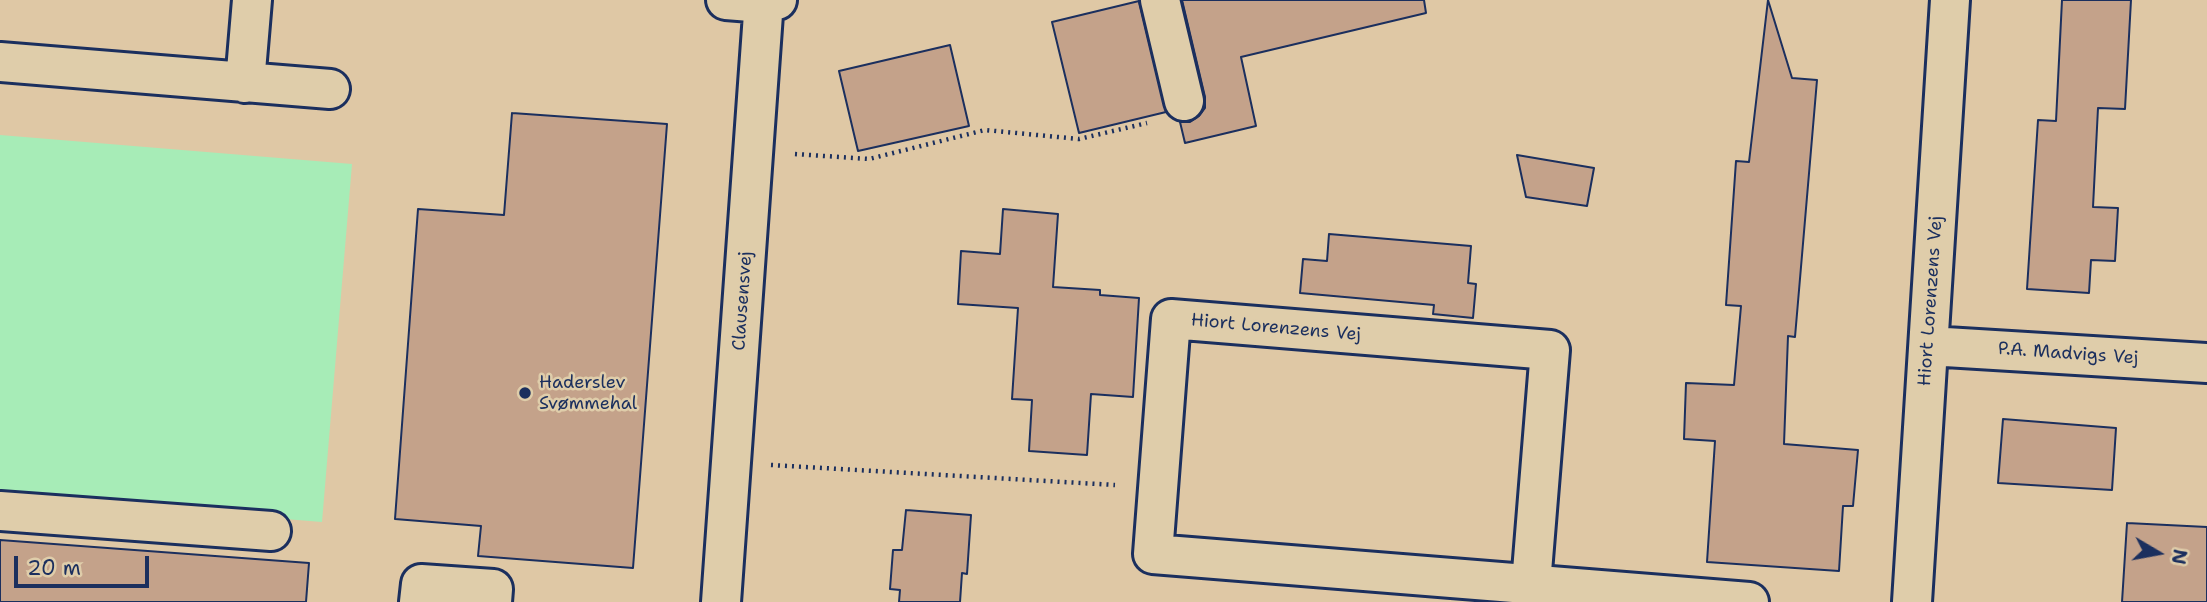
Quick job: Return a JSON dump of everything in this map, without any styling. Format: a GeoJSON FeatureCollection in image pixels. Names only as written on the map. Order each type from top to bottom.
{"type":"FeatureCollection","features":[{"type":"Feature","properties":{"kind":"street"},"geometry":{"type":"LineString","coordinates":[[245,83],[251,0]]}},
{"type":"Feature","properties":{"kind":"street"},"geometry":{"type":"LineString","coordinates":[[726,0],[768,1]]}},
{"type":"Feature","properties":{"kind":"street"},"geometry":{"type":"LineString","coordinates":[[1160,0],[1184,101]]}},
{"type":"Feature","properties":{"kind":"street","name":"Hiort Lorenzens Vej"},"geometry":{"type":"LineString","coordinates":[[1913,602],[1950,0]]}},
{"type":"Feature","properties":{"kind":"street","name":"Clausensvej"},"geometry":{"type":"LineString","coordinates":[[721,602],[753,151],[768,1]]}},
{"type":"Feature","properties":{"kind":"street"},"geometry":{"type":"LineString","coordinates":[[0,62],[330,89]]}},
{"type":"Feature","properties":{"kind":"street","name":"Hiort Lorenzens Vej"},"geometry":{"type":"LineString","coordinates":[[1531,584],[1550,350],[1171,319],[1153,554],[1749,602]]}},
{"type":"Feature","properties":{"kind":"street","name":"P.A. Madvigs Vej"},"geometry":{"type":"LineString","coordinates":[[1929,346],[2207,363]]}},
{"type":"Feature","properties":{"kind":"street"},"geometry":{"type":"LineString","coordinates":[[0,511],[271,531]]}},
{"type":"Feature","properties":{"kind":"street"},"geometry":{"type":"LineString","coordinates":[[419,602],[421,584],[493,589],[492,602]]}},
{"type":"Feature","properties":{"kind":"path"},"geometry":{"type":"LineString","coordinates":[[753,151],[869,159],[985,130],[1079,139],[1160,120],[1184,101]]}},
{"type":"Feature","properties":{"kind":"path"},"geometry":{"type":"LineString","coordinates":[[732,463],[1157,488]]}},
{"type":"Feature","properties":{"kind":"green space"},"geometry":{"type":"Polygon","coordinates":[[[0,135],[352,164],[322,522],[0,496],[0,135]]]}},
{"type":"Feature","properties":{"kind":"building"},"geometry":{"type":"Polygon","coordinates":[[[1182,0],[1424,0],[1426,13],[1241,57],[1256,126],[1185,143],[1180,122],[1190,122],[1199,116],[1205,108],[1205,97],[1182,0]]]}},
{"type":"Feature","properties":{"kind":"building"},"geometry":{"type":"Polygon","coordinates":[[[1768,0],[1792,78],[1817,80],[1795,337],[1788,336],[1784,444],[1858,450],[1853,506],[1843,506],[1839,571],[1707,562],[1715,441],[1684,439],[1686,383],[1734,385],[1741,306],[1726,305],[1736,161],[1749,162],[1768,0]]]}},
{"type":"Feature","properties":{"kind":"building"},"geometry":{"type":"Polygon","coordinates":[[[2062,0],[2131,0],[2125,109],[2098,108],[2093,207],[2118,208],[2115,261],[2091,260],[2089,293],[2027,289],[2038,120],[2056,121],[2062,0]]]}},
{"type":"Feature","properties":{"kind":"building"},"geometry":{"type":"Polygon","coordinates":[[[1139,1],[1166,112],[1079,133],[1052,22],[1139,1]]]}},
{"type":"Feature","properties":{"kind":"building"},"geometry":{"type":"Polygon","coordinates":[[[950,45],[969,126],[858,151],[839,71],[950,45]]]}},
{"type":"Feature","properties":{"kind":"building","name":"Haderslev Svømmehal"},"geometry":{"type":"Polygon","coordinates":[[[512,113],[667,124],[633,568],[478,556],[481,526],[395,519],[418,209],[504,215],[512,113]]]}},
{"type":"Feature","properties":{"kind":"building"},"geometry":{"type":"Polygon","coordinates":[[[1517,155],[1594,168],[1587,206],[1526,197],[1517,155]]]}},
{"type":"Feature","properties":{"kind":"building"},"geometry":{"type":"Polygon","coordinates":[[[1003,209],[1058,214],[1053,287],[1100,290],[1100,295],[1139,298],[1133,397],[1091,394],[1087,455],[1029,451],[1032,400],[1012,399],[1018,308],[958,304],[961,251],[1000,254],[1003,209]]]}},
{"type":"Feature","properties":{"kind":"building"},"geometry":{"type":"Polygon","coordinates":[[[1329,234],[1471,246],[1468,283],[1476,284],[1473,318],[1433,314],[1434,305],[1300,293],[1303,259],[1327,261],[1329,234]]]}},
{"type":"Feature","properties":{"kind":"building"},"geometry":{"type":"Polygon","coordinates":[[[2003,419],[2116,428],[2112,490],[1998,483],[2003,419]]]}},
{"type":"Feature","properties":{"kind":"building"},"geometry":{"type":"Polygon","coordinates":[[[906,510],[971,515],[967,574],[962,573],[960,602],[899,602],[900,590],[890,589],[893,550],[902,550],[906,510]]]}},
{"type":"Feature","properties":{"kind":"building"},"geometry":{"type":"Polygon","coordinates":[[[2127,523],[2207,527],[2207,602],[2122,602],[2127,523]]]}},
{"type":"Feature","properties":{"kind":"building"},"geometry":{"type":"Polygon","coordinates":[[[0,540],[309,563],[306,602],[0,602],[0,540]]]}},
{"type":"Feature","properties":{"kind":"place","name":"Haderslev Svømmehal"},"geometry":{"type":"Point","coordinates":[525,393]}}]}
